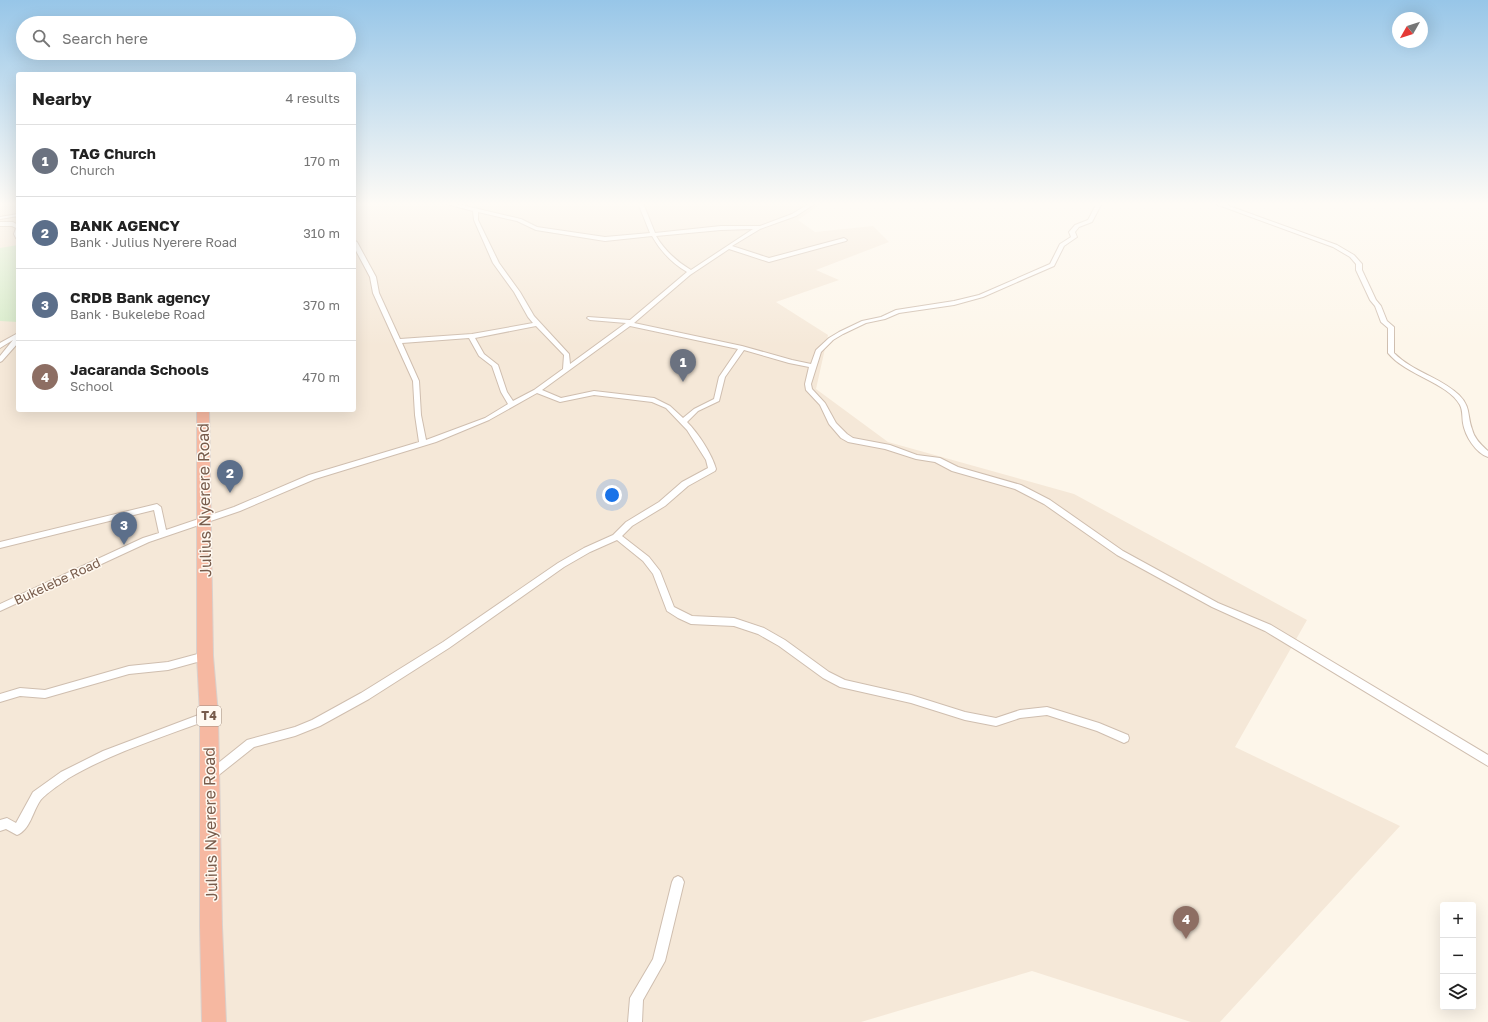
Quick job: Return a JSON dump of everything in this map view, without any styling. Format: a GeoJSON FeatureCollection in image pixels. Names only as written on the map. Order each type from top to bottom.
{"type":"FeatureCollection","features":[{"type":"Feature","properties":{"kind":"highway","name":"Julius Nyerere Road"},"geometry":{"type":"LineString","coordinates":[[202,412],[205,656],[209,715],[214,1022]]}},
{"type":"Feature","properties":{"kind":"street"},"geometry":{"type":"LineString","coordinates":[[359,251],[373,276],[376,293],[416,381],[418,415],[423,442]]}},
{"type":"Feature","properties":{"kind":"street"},"geometry":{"type":"LineString","coordinates":[[490,251],[537,324],[567,355],[566,368]]}},
{"type":"Feature","properties":{"kind":"street"},"geometry":{"type":"LineString","coordinates":[[663,251],[666,255],[691,272]]}},
{"type":"Feature","properties":{"kind":"street","name":"Bukelebe Road"},"geometry":{"type":"LineString","coordinates":[[0,608],[84,567],[163,534],[237,509],[312,477],[423,442],[487,419],[536,391],[630,323],[691,272],[723,251]]}},
{"type":"Feature","properties":{"kind":"street"},"geometry":{"type":"LineString","coordinates":[[740,251],[769,260],[804,251]]}},
{"type":"Feature","properties":{"kind":"street"},"geometry":{"type":"LineString","coordinates":[[1059,251],[1052,265],[997,290],[975,298],[954,303],[898,311],[883,318],[864,322],[831,339],[818,351],[812,366],[808,384],[809,390],[823,404],[833,424],[844,436],[851,440],[887,447],[916,457],[937,460],[955,469],[1018,487],[1047,502],[1120,553],[1215,605],[1268,628],[1488,761]]}},
{"type":"Feature","properties":{"kind":"street"},"geometry":{"type":"LineString","coordinates":[[1342,251],[1355,259],[1384,322],[1391,327],[1391,353],[1405,367],[1441,386],[1463,404],[1470,434],[1479,447],[1488,455]]}},
{"type":"Feature","properties":{"kind":"street"},"geometry":{"type":"LineString","coordinates":[[590,318],[630,323],[742,348],[812,366]]}},
{"type":"Feature","properties":{"kind":"street"},"geometry":{"type":"LineString","coordinates":[[398,341],[471,337],[537,324]]}},
{"type":"Feature","properties":{"kind":"street"},"geometry":{"type":"LineString","coordinates":[[0,346],[16,336]]}},
{"type":"Feature","properties":{"kind":"street"},"geometry":{"type":"LineString","coordinates":[[471,337],[482,355],[494,364],[504,392],[512,404]]}},
{"type":"Feature","properties":{"kind":"street"},"geometry":{"type":"LineString","coordinates":[[0,360],[16,340]]}},
{"type":"Feature","properties":{"kind":"street"},"geometry":{"type":"LineString","coordinates":[[683,421],[696,410],[717,400],[722,377],[742,348]]}},
{"type":"Feature","properties":{"kind":"street"},"geometry":{"type":"LineString","coordinates":[[209,776],[222,768],[239,750],[251,743],[295,731],[338,712],[446,645],[561,565],[586,550],[617,536],[629,524],[662,504],[689,481],[712,469],[712,464],[699,443],[683,421],[668,407],[649,399],[594,393],[560,400],[545,392],[536,391]]}},
{"type":"Feature","properties":{"kind":"street"},"geometry":{"type":"LineString","coordinates":[[0,545],[157,507],[163,534]]}},
{"type":"Feature","properties":{"kind":"street"},"geometry":{"type":"LineString","coordinates":[[617,536],[646,559],[657,573],[670,608],[681,616],[691,620],[734,622],[760,631],[782,643],[826,675],[843,684],[911,699],[965,716],[996,722],[1020,714],[1047,711],[1100,727],[1124,738]]}},
{"type":"Feature","properties":{"kind":"street"},"geometry":{"type":"LineString","coordinates":[[0,698],[20,692],[46,694],[129,670],[168,666],[205,656]]}},
{"type":"Feature","properties":{"kind":"street"},"geometry":{"type":"LineString","coordinates":[[0,826],[7,823],[17,830],[24,821],[37,796],[65,775],[107,754],[209,715]]}},
{"type":"Feature","properties":{"kind":"street"},"geometry":{"type":"LineString","coordinates":[[635,1022],[637,998],[659,961],[678,882]]}},
{"type":"Feature","properties":{"kind":"shaded area"},"geometry":{"type":"Polygon","coordinates":[[[0,251],[16,251],[16,412],[356,412],[356,251],[866,251],[816,270],[839,280],[776,302],[828,335],[816,389],[888,442],[1074,494],[1307,620],[1235,747],[1400,826],[1220,1022],[1191,1022],[1032,971],[861,1022],[0,1022],[0,251]]]}},
{"type":"Feature","properties":{"kind":"green space"},"geometry":{"type":"Polygon","coordinates":[[[0,251],[16,251],[16,322],[0,321],[0,251]]]}},
{"type":"Feature","properties":{"kind":"place","name":"TAG Church"},"geometry":{"type":"Point","coordinates":[683,382]}},
{"type":"Feature","properties":{"kind":"place","name":"BANK AGENCY"},"geometry":{"type":"Point","coordinates":[230,493]}},
{"type":"Feature","properties":{"kind":"place","name":"CRDB Bank agency"},"geometry":{"type":"Point","coordinates":[124,545]}},
{"type":"Feature","properties":{"kind":"place","name":"Jacaranda Schools"},"geometry":{"type":"Point","coordinates":[1186,939]}}]}
